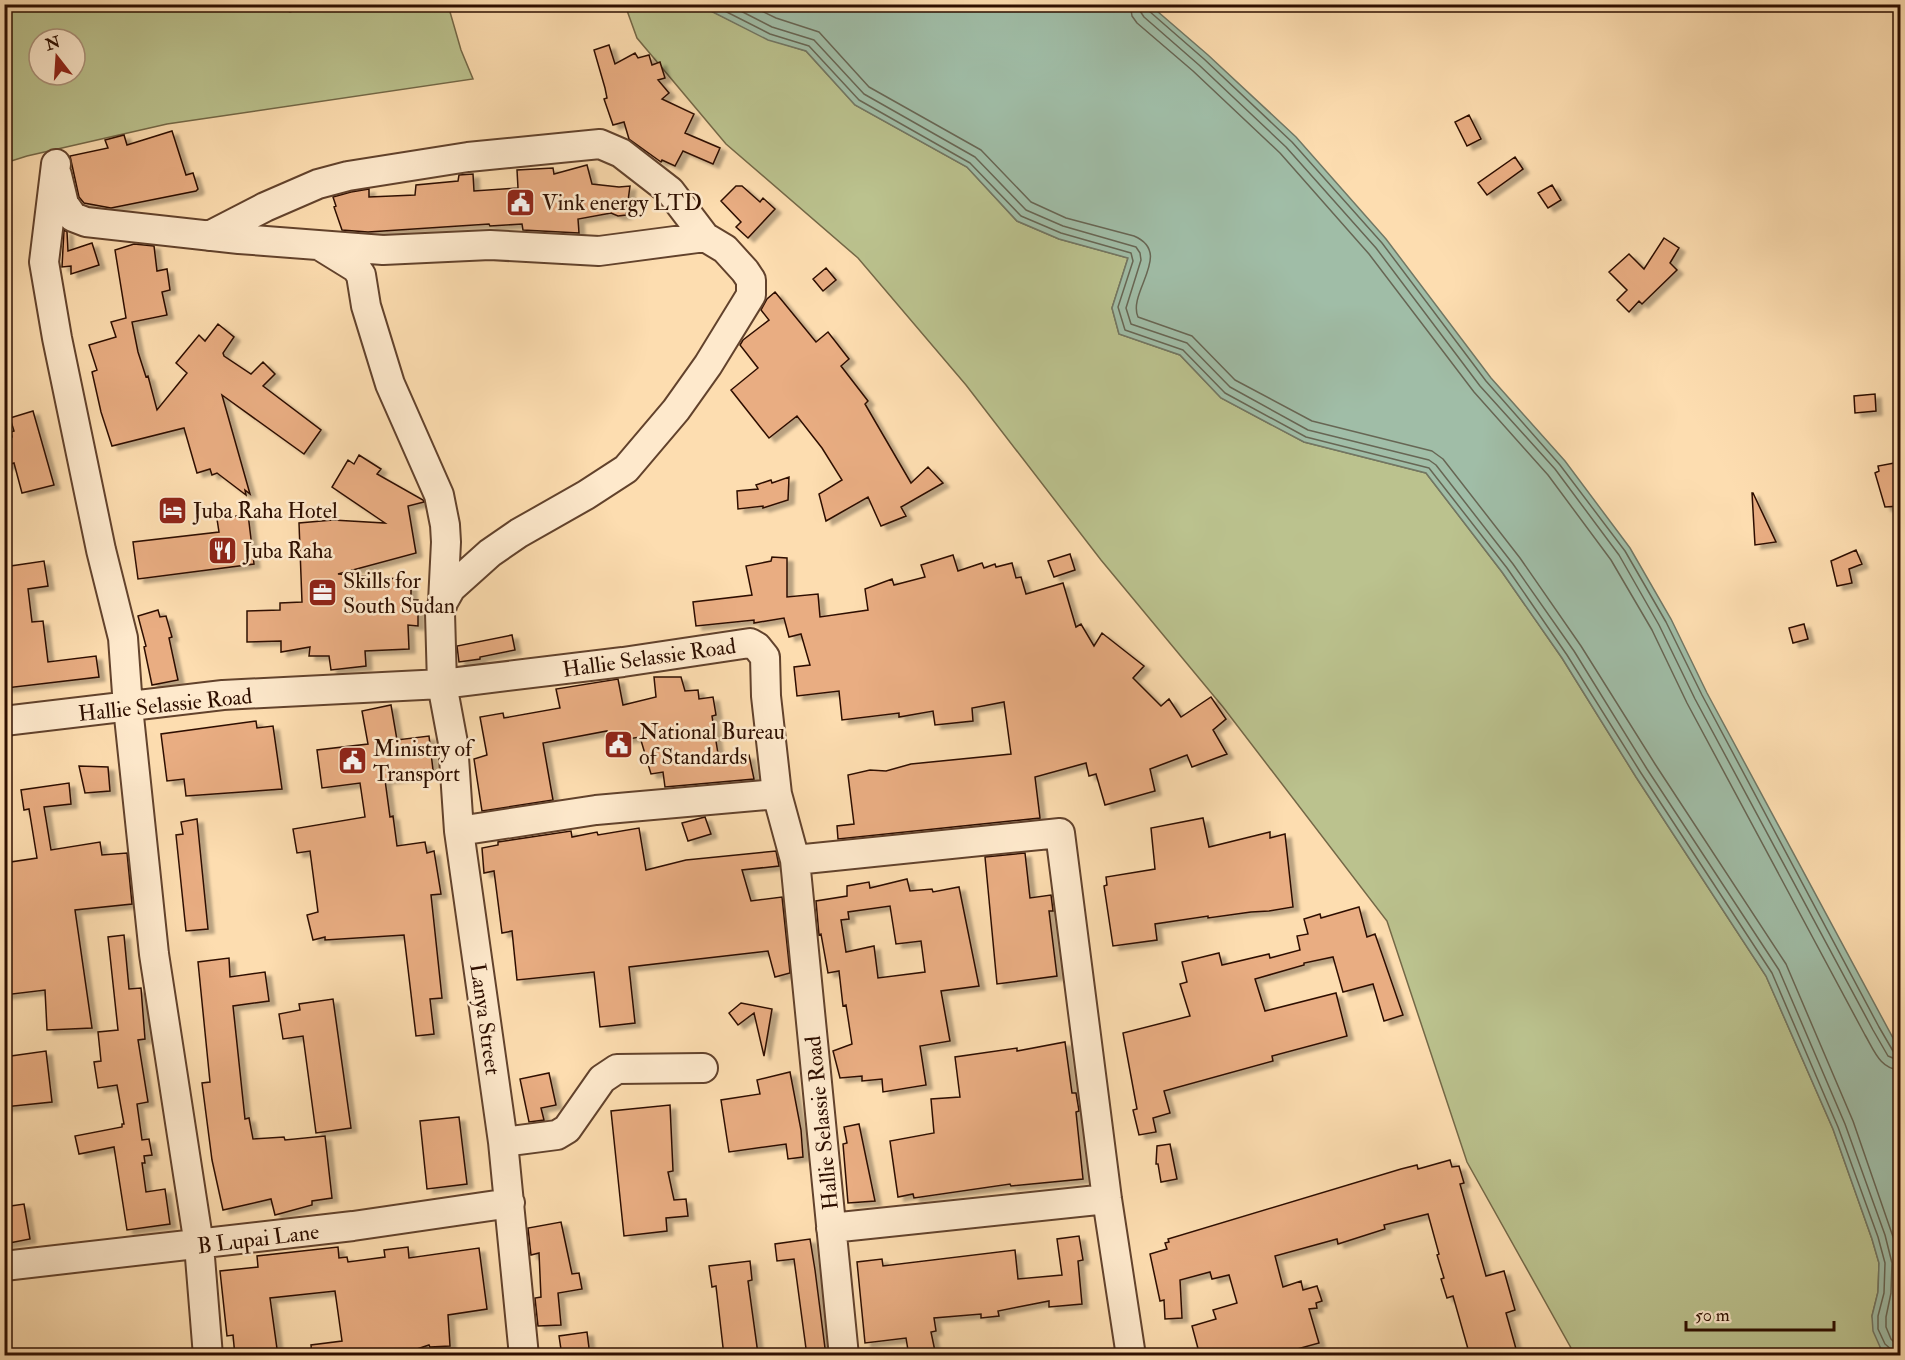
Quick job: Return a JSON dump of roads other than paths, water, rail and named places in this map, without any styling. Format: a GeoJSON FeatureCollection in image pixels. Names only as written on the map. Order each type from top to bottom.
{"type":"FeatureCollection","features":[{"type":"Feature","properties":{"kind":"street"},"geometry":{"type":"LineString","coordinates":[[209,236],[265,207],[307,189],[348,176],[468,157],[600,144],[621,153],[670,191],[705,237],[725,249],[751,280],[751,296],[695,383],[676,410],[626,468],[490,553],[451,588],[443,602]]}},
{"type":"Feature","properties":{"kind":"street"},"geometry":{"type":"LineString","coordinates":[[208,1356],[199,1245],[154,954],[123,638],[96,528],[57,338],[44,262],[56,164],[58,185],[64,204],[73,217],[86,222],[209,236],[383,250],[490,245],[599,251],[705,237]]}},
{"type":"Feature","properties":{"kind":"street","name":"Lanya Street"},"geometry":{"type":"LineString","coordinates":[[320,245],[356,268],[361,275],[366,306],[386,374],[440,495],[446,525],[443,602],[440,613],[442,684],[453,743],[459,831],[503,1142],[524,1356]]}},
{"type":"Feature","properties":{"kind":"street","name":"Hallie Selassie Road"},"geometry":{"type":"LineString","coordinates":[[4,721],[223,696],[442,684],[623,662],[750,643],[757,646],[765,657],[765,696],[777,794],[795,860],[844,1356]]}},
{"type":"Feature","properties":{"kind":"street"},"geometry":{"type":"LineString","coordinates":[[459,831],[596,810],[777,794]]}},
{"type":"Feature","properties":{"kind":"street"},"geometry":{"type":"LineString","coordinates":[[795,860],[1060,833],[1107,1199],[1131,1356]]}},
{"type":"Feature","properties":{"kind":"street"},"geometry":{"type":"LineString","coordinates":[[503,1142],[557,1135],[567,1129],[602,1079],[617,1069],[703,1068]]}},
{"type":"Feature","properties":{"kind":"street"},"geometry":{"type":"LineString","coordinates":[[831,1228],[1107,1199]]}},
{"type":"Feature","properties":{"kind":"street","name":"B Lupai Lane"},"geometry":{"type":"LineString","coordinates":[[4,1266],[353,1226],[510,1203]]}},
{"type":"Feature","properties":{"kind":"water"},"geometry":{"type":"Polygon","coordinates":[[[699,5],[1150,5],[1208,55],[1296,137],[1386,239],[1491,378],[1565,461],[1630,548],[1671,619],[1707,693],[1900,1051],[1900,1355],[1890,1355],[1881,1349],[1873,1331],[1872,1316],[1878,1292],[1879,1263],[1872,1239],[1833,1129],[1766,976],[1636,777],[1562,658],[1502,572],[1426,473],[1304,442],[1221,398],[1180,355],[1119,334],[1112,308],[1128,258],[1059,239],[1017,221],[967,167],[855,105],[806,51],[768,40],[699,5]]]}},
{"type":"Feature","properties":{"kind":"place","name":"Vink energy LTD"},"geometry":{"type":"Point","coordinates":[521,202]}},
{"type":"Feature","properties":{"kind":"place","name":"Juba Raha Hotel"},"geometry":{"type":"Point","coordinates":[172,510]}},
{"type":"Feature","properties":{"kind":"place","name":"Juba Raha"},"geometry":{"type":"Point","coordinates":[222,550]}},
{"type":"Feature","properties":{"kind":"place","name":"Skills for South Sudan"},"geometry":{"type":"Point","coordinates":[322,593]}},
{"type":"Feature","properties":{"kind":"place","name":"National Bureau of Standards"},"geometry":{"type":"Point","coordinates":[618,744]}},
{"type":"Feature","properties":{"kind":"place","name":"Ministry of Transport"},"geometry":{"type":"Point","coordinates":[352,761]}}]}
